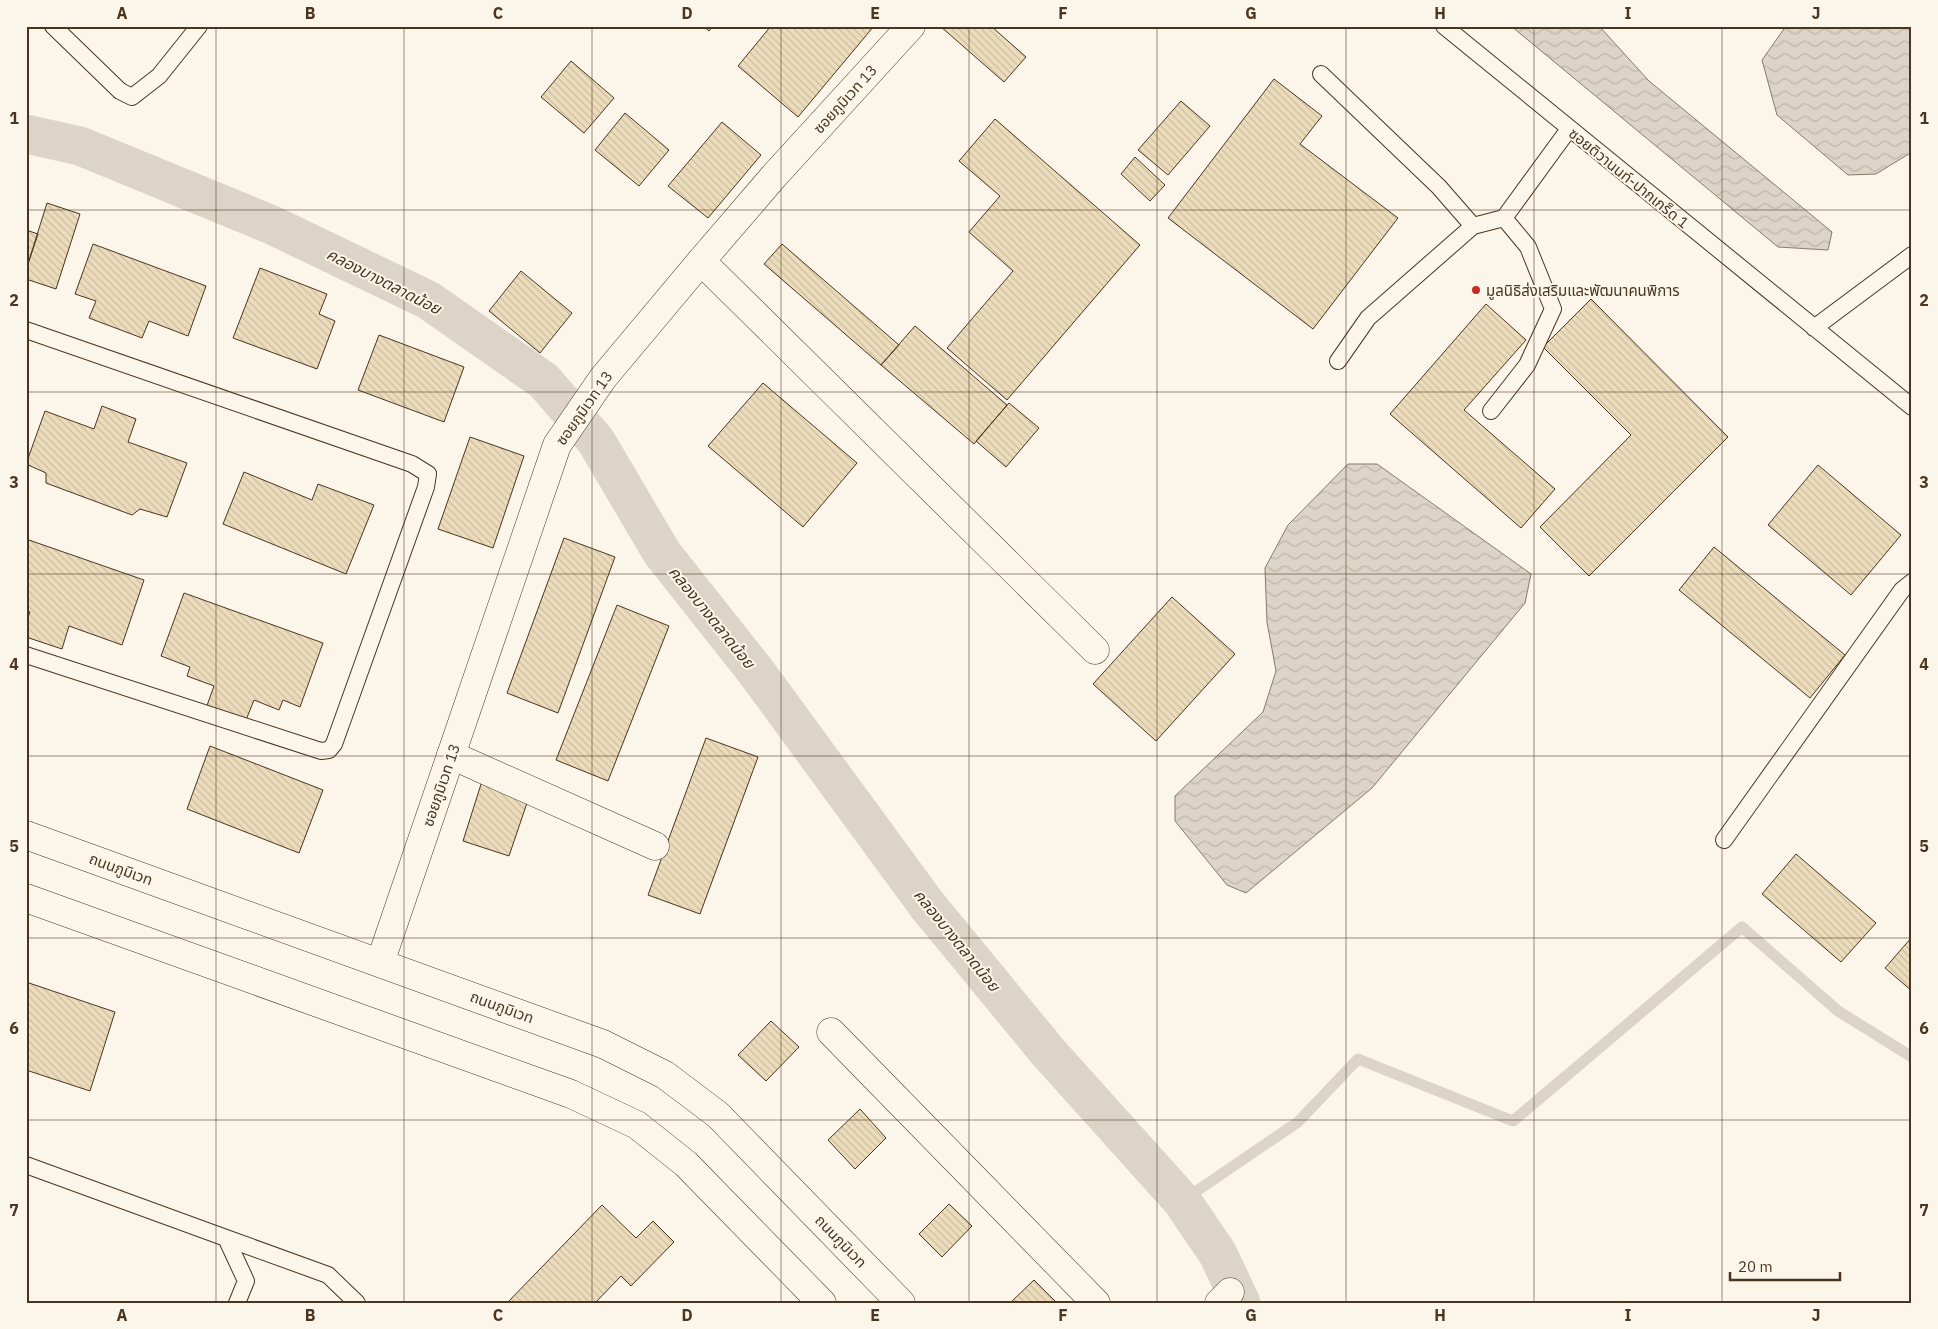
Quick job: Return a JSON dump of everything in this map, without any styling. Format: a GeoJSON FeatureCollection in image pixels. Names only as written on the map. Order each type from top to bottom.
{"type":"FeatureCollection","features":[{"type":"Feature","properties":{"kind":"street","name":"ซอยภูมิเวท 13"},"geometry":{"type":"LineString","coordinates":[[380,963],[557,445],[603,378],[701,261],[774,176],[911,26]]}},
{"type":"Feature","properties":{"kind":"street"},"geometry":{"type":"LineString","coordinates":[[701,261],[1095,650]]}},
{"type":"Feature","properties":{"kind":"street"},"geometry":{"type":"LineString","coordinates":[[451,755],[655,846]]}},
{"type":"Feature","properties":{"kind":"street","name":"ถนนภูมิเวท"},"geometry":{"type":"LineString","coordinates":[[26,835],[603,1044],[665,1075],[718,1115],[901,1303]]}},
{"type":"Feature","properties":{"kind":"street"},"geometry":{"type":"LineString","coordinates":[[26,898],[571,1094],[637,1125],[686,1164],[822,1303]]}},
{"type":"Feature","properties":{"kind":"street"},"geometry":{"type":"LineString","coordinates":[[832,1032],[1096,1303]]}},
{"type":"Feature","properties":{"kind":"lane"},"geometry":{"type":"LineString","coordinates":[[53,26],[120,91],[132,97],[159,76],[199,26]]}},
{"type":"Feature","properties":{"kind":"lane","name":"ซอยติวานนท์-ปากเกร็ด 1"},"geometry":{"type":"LineString","coordinates":[[1444,26],[1911,405]]}},
{"type":"Feature","properties":{"kind":"lane"},"geometry":{"type":"LineString","coordinates":[[1321,74],[1439,187],[1473,226]]}},
{"type":"Feature","properties":{"kind":"lane"},"geometry":{"type":"LineString","coordinates":[[1338,360],[1368,318],[1473,226],[1504,218],[1569,129]]}},
{"type":"Feature","properties":{"kind":"lane"},"geometry":{"type":"LineString","coordinates":[[1491,411],[1527,365],[1553,309],[1528,247],[1504,218]]}},
{"type":"Feature","properties":{"kind":"lane"},"geometry":{"type":"LineString","coordinates":[[1814,328],[1912,255]]}},
{"type":"Feature","properties":{"kind":"lane"},"geometry":{"type":"LineString","coordinates":[[26,330],[412,464],[428,474],[426,487],[334,744],[329,750],[321,751],[26,655]]}},
{"type":"Feature","properties":{"kind":"lane"},"geometry":{"type":"LineString","coordinates":[[1724,840],[1902,590],[1912,582]]}},
{"type":"Feature","properties":{"kind":"lane"},"geometry":{"type":"LineString","coordinates":[[26,1166],[328,1275],[356,1303]]}},
{"type":"Feature","properties":{"kind":"lane"},"geometry":{"type":"LineString","coordinates":[[226,1238],[246,1281],[237,1303]]}},
{"type":"Feature","properties":{"kind":"water"},"geometry":{"type":"Polygon","coordinates":[[[1511,26],[1599,26],[1649,81],[1832,232],[1828,250],[1778,247],[1511,26]]]}},
{"type":"Feature","properties":{"kind":"water"},"geometry":{"type":"Polygon","coordinates":[[[1786,26],[1912,26],[1912,152],[1876,174],[1848,175],[1777,115],[1762,60],[1786,26]]]}},
{"type":"Feature","properties":{"kind":"water"},"geometry":{"type":"Polygon","coordinates":[[[1348,464],[1377,464],[1531,574],[1525,603],[1372,788],[1246,893],[1227,885],[1175,821],[1175,796],[1263,712],[1276,671],[1267,622],[1265,568],[1288,525],[1348,464]]]}},
{"type":"Feature","properties":{"kind":"building"},"geometry":{"type":"Polygon","coordinates":[[[703,26],[713,26],[709,31],[703,26]]]}},
{"type":"Feature","properties":{"kind":"building"},"geometry":{"type":"Polygon","coordinates":[[[771,26],[874,26],[798,117],[738,66],[771,26]]]}},
{"type":"Feature","properties":{"kind":"building"},"geometry":{"type":"Polygon","coordinates":[[[940,26],[991,26],[1026,57],[1004,82],[940,26]]]}},
{"type":"Feature","properties":{"kind":"building"},"geometry":{"type":"Polygon","coordinates":[[[571,61],[614,98],[584,133],[541,97],[571,61]]]}},
{"type":"Feature","properties":{"kind":"building"},"geometry":{"type":"Polygon","coordinates":[[[1274,79],[1322,116],[1300,144],[1398,218],[1313,329],[1168,218],[1274,79]]]}},
{"type":"Feature","properties":{"kind":"building"},"geometry":{"type":"Polygon","coordinates":[[[1181,101],[1210,126],[1168,175],[1138,150],[1181,101]]]}},
{"type":"Feature","properties":{"kind":"building"},"geometry":{"type":"Polygon","coordinates":[[[625,113],[669,150],[639,186],[595,150],[625,113]]]}},
{"type":"Feature","properties":{"kind":"building"},"geometry":{"type":"Polygon","coordinates":[[[995,119],[1140,245],[1007,400],[947,348],[1013,271],[969,232],[1000,196],[959,161],[995,119]]]}},
{"type":"Feature","properties":{"kind":"building"},"geometry":{"type":"Polygon","coordinates":[[[722,122],[761,155],[708,218],[668,186],[722,122]]]}},
{"type":"Feature","properties":{"kind":"building"},"geometry":{"type":"Polygon","coordinates":[[[1135,157],[1165,185],[1150,201],[1121,174],[1135,157]]]}},
{"type":"Feature","properties":{"kind":"building"},"geometry":{"type":"Polygon","coordinates":[[[47,203],[80,214],[56,289],[26,279],[26,270],[47,203]]]}},
{"type":"Feature","properties":{"kind":"building"},"geometry":{"type":"Polygon","coordinates":[[[26,230],[38,234],[26,270],[26,230]]]}},
{"type":"Feature","properties":{"kind":"building"},"geometry":{"type":"Polygon","coordinates":[[[93,244],[206,286],[188,336],[149,321],[142,338],[89,318],[96,301],[75,294],[93,244]]]}},
{"type":"Feature","properties":{"kind":"building"},"geometry":{"type":"Polygon","coordinates":[[[782,244],[899,345],[881,365],[764,264],[782,244]]]}},
{"type":"Feature","properties":{"kind":"building"},"geometry":{"type":"Polygon","coordinates":[[[260,268],[327,294],[319,314],[335,321],[317,369],[233,338],[260,268]]]}},
{"type":"Feature","properties":{"kind":"building"},"geometry":{"type":"Polygon","coordinates":[[[521,271],[572,313],[540,353],[489,311],[521,271]]]}},
{"type":"Feature","properties":{"kind":"building"},"geometry":{"type":"Polygon","coordinates":[[[1591,299],[1728,437],[1589,576],[1540,527],[1631,435],[1543,347],[1591,299]]]}},
{"type":"Feature","properties":{"kind":"building"},"geometry":{"type":"Polygon","coordinates":[[[1486,304],[1526,340],[1464,410],[1555,489],[1521,528],[1390,414],[1486,304]]]}},
{"type":"Feature","properties":{"kind":"building"},"geometry":{"type":"Polygon","coordinates":[[[915,326],[1007,405],[974,444],[881,365],[915,326]]]}},
{"type":"Feature","properties":{"kind":"building"},"geometry":{"type":"Polygon","coordinates":[[[379,335],[464,367],[444,422],[358,390],[379,335]]]}},
{"type":"Feature","properties":{"kind":"building"},"geometry":{"type":"Polygon","coordinates":[[[763,383],[857,463],[803,527],[708,446],[763,383]]]}},
{"type":"Feature","properties":{"kind":"building"},"geometry":{"type":"Polygon","coordinates":[[[1009,403],[1039,428],[1006,467],[976,441],[1009,403]]]}},
{"type":"Feature","properties":{"kind":"building"},"geometry":{"type":"Polygon","coordinates":[[[102,406],[136,419],[128,442],[187,463],[167,517],[140,509],[132,515],[46,483],[46,473],[26,464],[45,411],[94,429],[102,406]]]}},
{"type":"Feature","properties":{"kind":"building"},"geometry":{"type":"Polygon","coordinates":[[[470,437],[524,456],[493,548],[438,529],[470,437]]]}},
{"type":"Feature","properties":{"kind":"building"},"geometry":{"type":"Polygon","coordinates":[[[1818,465],[1901,535],[1851,595],[1768,525],[1818,465]]]}},
{"type":"Feature","properties":{"kind":"building"},"geometry":{"type":"Polygon","coordinates":[[[244,472],[312,500],[318,484],[374,505],[346,574],[223,524],[244,472]]]}},
{"type":"Feature","properties":{"kind":"building"},"geometry":{"type":"Polygon","coordinates":[[[564,538],[615,557],[558,713],[507,693],[564,538]]]}},
{"type":"Feature","properties":{"kind":"building"},"geometry":{"type":"Polygon","coordinates":[[[26,539],[144,580],[122,645],[69,626],[62,649],[26,637],[26,622],[30,612],[26,610],[26,539]]]}},
{"type":"Feature","properties":{"kind":"building"},"geometry":{"type":"Polygon","coordinates":[[[1714,547],[1845,655],[1810,698],[1679,590],[1714,547]]]}},
{"type":"Feature","properties":{"kind":"building"},"geometry":{"type":"Polygon","coordinates":[[[184,593],[323,643],[300,707],[283,700],[279,710],[254,700],[244,725],[205,711],[214,686],[187,676],[190,667],[161,656],[184,593]]]}},
{"type":"Feature","properties":{"kind":"building"},"geometry":{"type":"Polygon","coordinates":[[[1172,597],[1235,654],[1156,741],[1093,684],[1172,597]]]}},
{"type":"Feature","properties":{"kind":"building"},"geometry":{"type":"Polygon","coordinates":[[[617,605],[669,626],[608,781],[556,760],[617,605]]]}},
{"type":"Feature","properties":{"kind":"building"},"geometry":{"type":"Polygon","coordinates":[[[706,738],[758,757],[700,914],[648,895],[706,738]]]}},
{"type":"Feature","properties":{"kind":"building"},"geometry":{"type":"Polygon","coordinates":[[[210,746],[323,790],[299,853],[187,809],[210,746]]]}},
{"type":"Feature","properties":{"kind":"building"},"geometry":{"type":"Polygon","coordinates":[[[482,781],[529,797],[509,856],[463,841],[482,781]]]}},
{"type":"Feature","properties":{"kind":"building"},"geometry":{"type":"Polygon","coordinates":[[[1796,854],[1876,923],[1841,962],[1762,894],[1796,854]]]}},
{"type":"Feature","properties":{"kind":"building"},"geometry":{"type":"Polygon","coordinates":[[[1912,937],[1912,991],[1885,968],[1912,937]]]}},
{"type":"Feature","properties":{"kind":"building"},"geometry":{"type":"Polygon","coordinates":[[[26,982],[115,1012],[90,1091],[26,1070],[26,982]]]}},
{"type":"Feature","properties":{"kind":"building"},"geometry":{"type":"Polygon","coordinates":[[[771,1021],[799,1047],[766,1081],[738,1055],[771,1021]]]}},
{"type":"Feature","properties":{"kind":"building"},"geometry":{"type":"Polygon","coordinates":[[[860,1109],[886,1138],[855,1169],[828,1140],[860,1109]]]}},
{"type":"Feature","properties":{"kind":"building"},"geometry":{"type":"Polygon","coordinates":[[[949,1204],[972,1226],[942,1257],[919,1234],[949,1204]]]}},
{"type":"Feature","properties":{"kind":"building"},"geometry":{"type":"Polygon","coordinates":[[[602,1205],[636,1238],[653,1221],[674,1242],[631,1286],[621,1276],[595,1303],[507,1303],[602,1205]]]}},
{"type":"Feature","properties":{"kind":"building"},"geometry":{"type":"Polygon","coordinates":[[[1034,1280],[1057,1303],[1010,1303],[1034,1280]]]}},
{"type":"Feature","properties":{"kind":"waterway","name":"คลองบางตลาดน้อย"},"geometry":{"type":"LineString","coordinates":[[26,134],[80,146],[272,225],[428,300],[544,381],[596,441],[662,553],[757,673],[927,905],[1048,1052],[1182,1201],[1218,1254],[1241,1303]]}},
{"type":"Feature","properties":{"kind":"waterway"},"geometry":{"type":"LineString","coordinates":[[1182,1201],[1298,1122],[1358,1059],[1513,1121],[1742,927],[1838,1011],[1912,1057]]}},
{"type":"Feature","properties":{"kind":"place","name":"มูลนิธิส่งเสริมและพัฒนาคนพิการ"},"geometry":{"type":"Point","coordinates":[1476,290]}}]}
